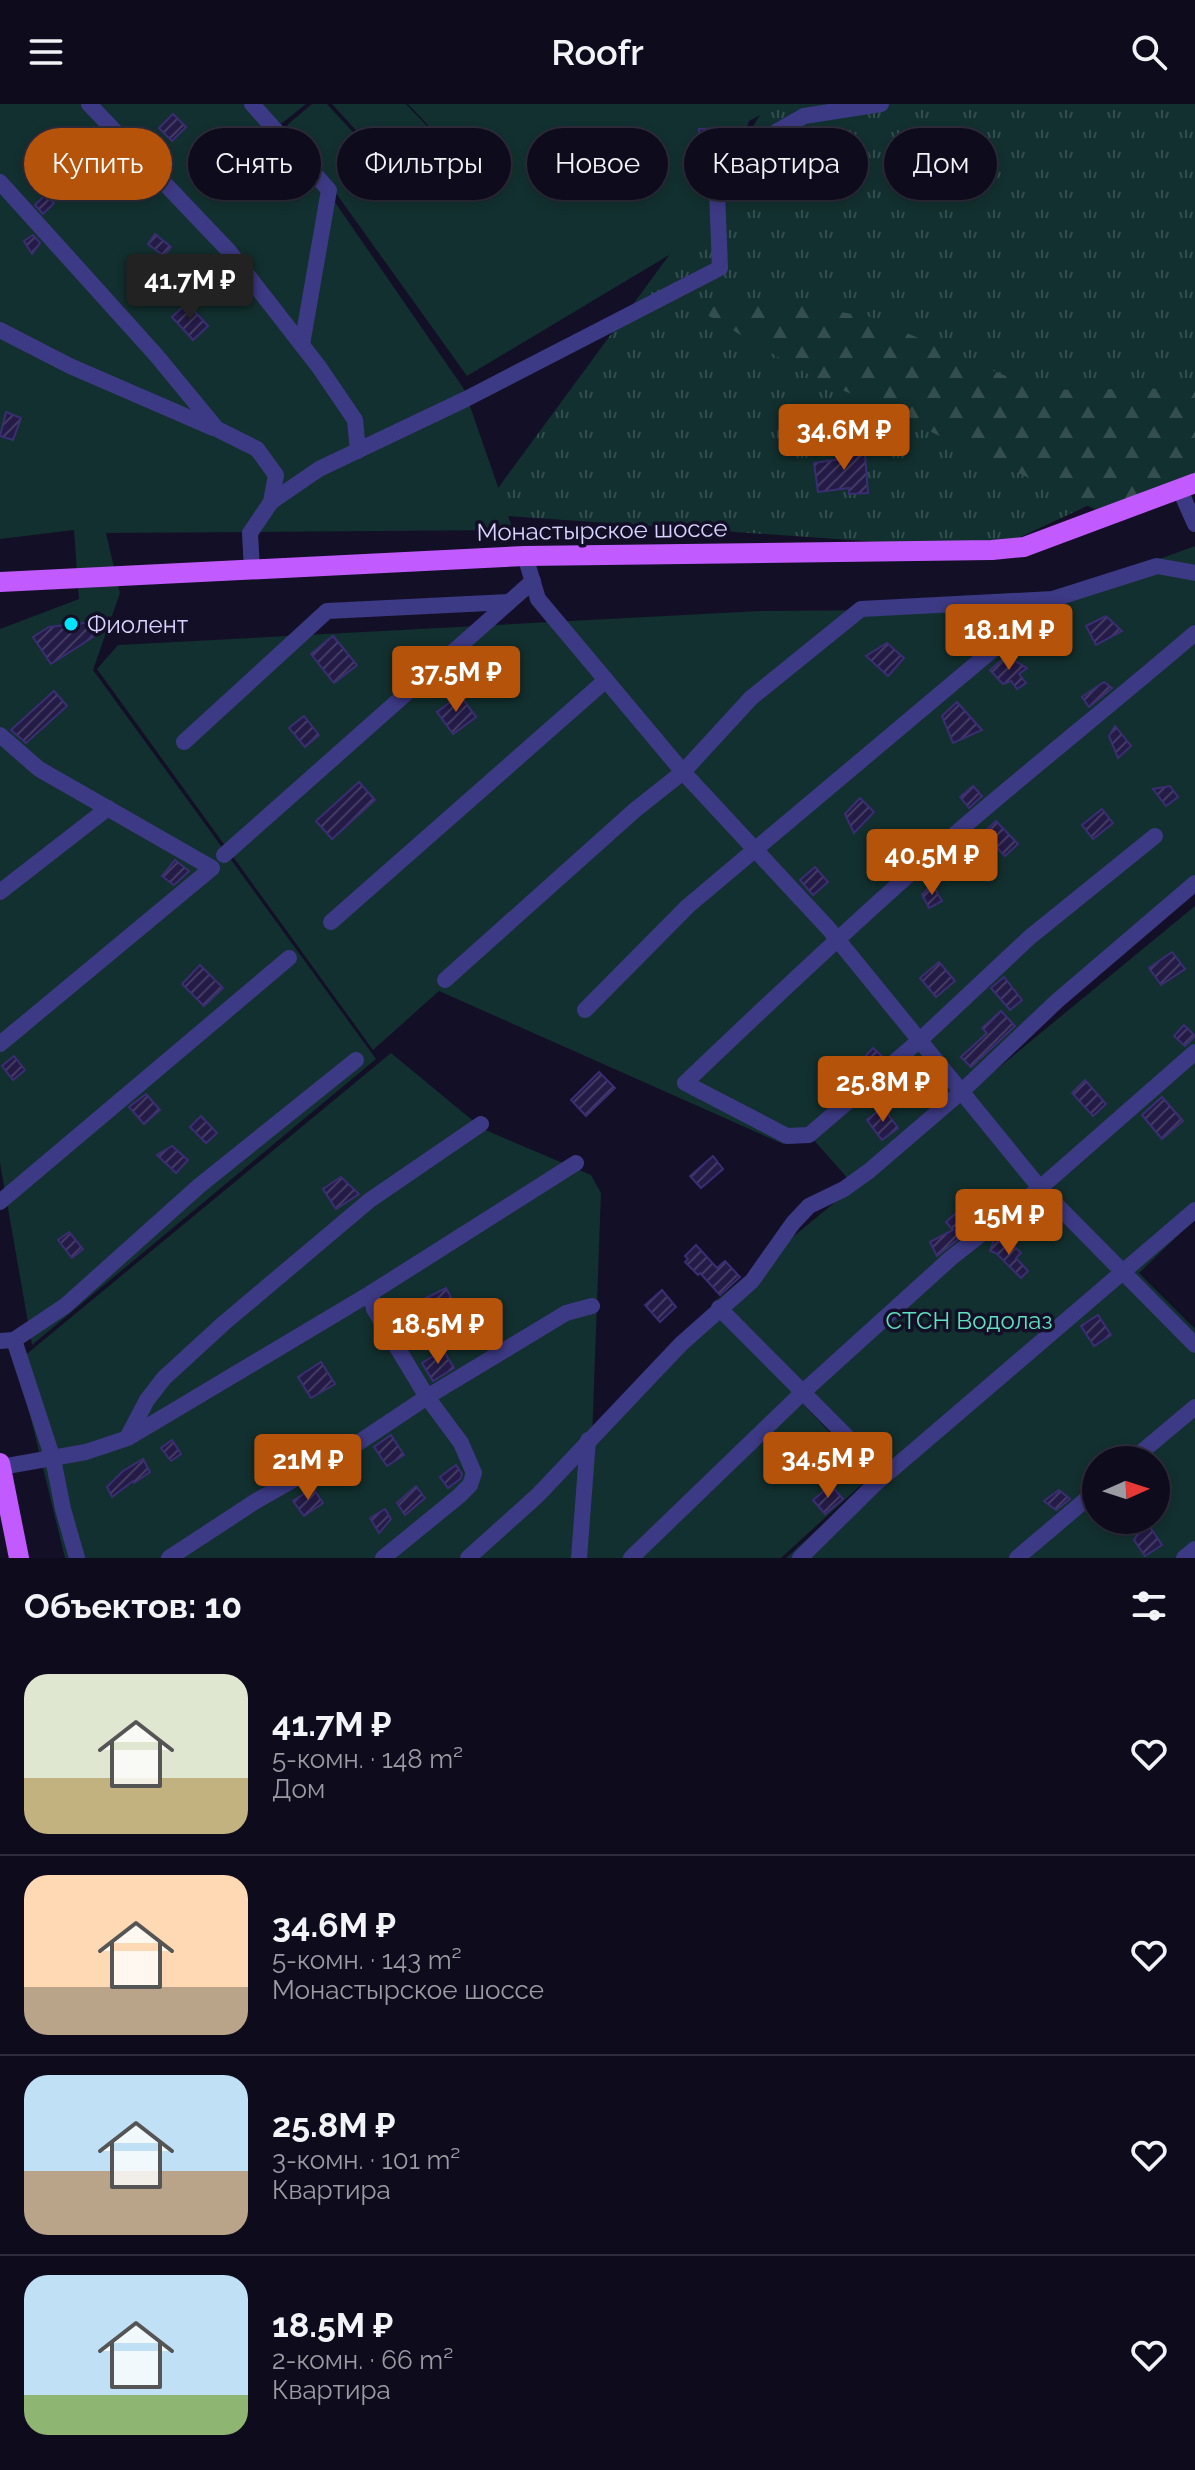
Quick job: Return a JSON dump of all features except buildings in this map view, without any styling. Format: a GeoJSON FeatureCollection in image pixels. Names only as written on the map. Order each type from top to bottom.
{"type":"FeatureCollection","features":[{"type":"Feature","properties":{"kind":"main road","name":"Монастырское шоссе"},"geometry":{"type":"LineString","coordinates":[[0,582],[525,556],[992,550],[1024,547],[1188,487]]}},
{"type":"Feature","properties":{"kind":"main road"},"geometry":{"type":"LineString","coordinates":[[0,1465],[7,1534],[19,1558]]}},
{"type":"Feature","properties":{"kind":"street"},"geometry":{"type":"LineString","coordinates":[[89,104],[228,250],[302,345],[355,420],[358,451]]}},
{"type":"Feature","properties":{"kind":"street"},"geometry":{"type":"LineString","coordinates":[[252,104],[329,190],[302,345]]}},
{"type":"Feature","properties":{"kind":"street"},"geometry":{"type":"LineString","coordinates":[[252,570],[250,533],[271,502],[319,469],[466,399],[720,268],[716,166],[804,116],[881,104]]}},
{"type":"Feature","properties":{"kind":"street"},"geometry":{"type":"LineString","coordinates":[[0,182],[156,355],[217,429]]}},
{"type":"Feature","properties":{"kind":"street"},"geometry":{"type":"LineString","coordinates":[[0,330],[70,366],[257,449],[276,475],[271,502]]}},
{"type":"Feature","properties":{"kind":"street"},"geometry":{"type":"LineString","coordinates":[[1188,487],[1195,524]]}},
{"type":"Feature","properties":{"kind":"street"},"geometry":{"type":"LineString","coordinates":[[525,556],[538,599],[683,772],[836,938],[1040,1188],[1195,1345]]}},
{"type":"Feature","properties":{"kind":"street"},"geometry":{"type":"LineString","coordinates":[[445,980],[635,810],[683,772],[751,698],[861,609],[1053,599],[1157,566],[1195,573]]}},
{"type":"Feature","properties":{"kind":"street"},"geometry":{"type":"LineString","coordinates":[[224,855],[533,581]]}},
{"type":"Feature","properties":{"kind":"street"},"geometry":{"type":"LineString","coordinates":[[585,1010],[688,906],[1053,599]]}},
{"type":"Feature","properties":{"kind":"street"},"geometry":{"type":"LineString","coordinates":[[184,742],[327,611],[509,602]]}},
{"type":"Feature","properties":{"kind":"street"},"geometry":{"type":"LineString","coordinates":[[1155,836],[1030,937],[920,1040],[809,1135],[787,1136],[685,1083],[836,938],[964,826],[1195,633]]}},
{"type":"Feature","properties":{"kind":"street"},"geometry":{"type":"LineString","coordinates":[[331,922],[606,680]]}},
{"type":"Feature","properties":{"kind":"street"},"geometry":{"type":"LineString","coordinates":[[0,735],[39,769],[212,868],[0,1044]]}},
{"type":"Feature","properties":{"kind":"street"},"geometry":{"type":"LineString","coordinates":[[0,892],[108,808]]}},
{"type":"Feature","properties":{"kind":"street"},"geometry":{"type":"LineString","coordinates":[[468,1558],[538,1495],[719,1308],[752,1281],[793,1223],[809,1206],[844,1189],[869,1171],[961,1092],[1057,1001],[1195,883]]}},
{"type":"Feature","properties":{"kind":"street"},"geometry":{"type":"LineString","coordinates":[[0,1202],[289,958]]}},
{"type":"Feature","properties":{"kind":"street"},"geometry":{"type":"LineString","coordinates":[[631,1558],[803,1392],[951,1258],[1040,1188],[1195,1052]]}},
{"type":"Feature","properties":{"kind":"street"},"geometry":{"type":"LineString","coordinates":[[77,1558],[53,1459],[7,1341],[65,1306],[199,1186],[356,1060]]}},
{"type":"Feature","properties":{"kind":"street"},"geometry":{"type":"LineString","coordinates":[[128,1438],[147,1400],[164,1378],[224,1323],[370,1200],[481,1124]]}},
{"type":"Feature","properties":{"kind":"street"},"geometry":{"type":"LineString","coordinates":[[0,1465],[53,1459],[128,1438],[371,1293],[576,1163]]}},
{"type":"Feature","properties":{"kind":"street"},"geometry":{"type":"LineString","coordinates":[[800,1558],[885,1475],[1195,1210]]}},
{"type":"Feature","properties":{"kind":"street"},"geometry":{"type":"LineString","coordinates":[[371,1293],[374,1309],[427,1397],[461,1443],[474,1473],[470,1485],[459,1496],[383,1558]]}},
{"type":"Feature","properties":{"kind":"street"},"geometry":{"type":"LineString","coordinates":[[169,1558],[256,1501],[358,1443],[427,1397],[566,1313],[592,1306]]}},
{"type":"Feature","properties":{"kind":"street"},"geometry":{"type":"LineString","coordinates":[[719,1308],[885,1475]]}},
{"type":"Feature","properties":{"kind":"street"},"geometry":{"type":"LineString","coordinates":[[1149,1446],[1195,1407]]}},
{"type":"Feature","properties":{"kind":"street"},"geometry":{"type":"LineString","coordinates":[[579,1558],[588,1440]]}},
{"type":"Feature","properties":{"kind":"street"},"geometry":{"type":"LineString","coordinates":[[1017,1558],[1082,1503]]}},
{"type":"Feature","properties":{"kind":"street"},"geometry":{"type":"LineString","coordinates":[[1184,1558],[1195,1549]]}},
{"type":"Feature","properties":{"kind":"green space"},"geometry":{"type":"Polygon","coordinates":[[[0,104],[306,104],[281,124],[284,128],[188,128],[188,200],[321,200],[321,182],[464,389],[513,530],[106,533],[120,593],[93,670],[376,1059],[32,1345],[0,1163],[0,629],[79,599],[74,530],[0,539],[0,104]]]}},
{"type":"Feature","properties":{"kind":"green space"},"geometry":{"type":"Polygon","coordinates":[[[312,104],[327,104],[349,128],[337,128],[337,195],[321,172],[321,128],[289,128],[287,125],[312,104]]]}},
{"type":"Feature","properties":{"kind":"green space"},"geometry":{"type":"Polygon","coordinates":[[[332,104],[406,104],[429,128],[354,128],[332,104]]]}},
{"type":"Feature","properties":{"kind":"green space"},"geometry":{"type":"Polygon","coordinates":[[[408,104],[781,104],[749,121],[747,128],[684,128],[684,200],[724,200],[716,227],[467,376],[341,200],[511,200],[511,128],[431,128],[408,104]]]}},
{"type":"Feature","properties":{"kind":"green space"},"geometry":{"type":"Polygon","coordinates":[[[767,104],[1195,104],[1195,456],[992,550],[479,514],[707,200],[868,200],[868,128],[752,128],[767,104]]]}},
{"type":"Feature","properties":{"kind":"green space"},"geometry":{"type":"Polygon","coordinates":[[[764,299],[870,317],[1038,390],[1195,388],[1195,473],[1105,514],[798,369],[697,309],[764,299]]]}},
{"type":"Feature","properties":{"kind":"green space"},"geometry":{"type":"Polygon","coordinates":[[[1195,546],[1195,886],[850,1181],[812,1138],[783,1144],[439,991],[373,1050],[97,669],[118,645],[760,611],[1022,609],[1195,546]]]}},
{"type":"Feature","properties":{"kind":"green space","name":"СТСН Водолаз"},"geometry":{"type":"Polygon","coordinates":[[[1195,906],[1195,1219],[1139,1273],[1195,1329],[1195,1558],[1029,1558],[1082,1512],[1082,1534],[1170,1534],[1170,1446],[1082,1446],[1082,1510],[1025,1558],[786,1558],[875,1477],[715,1301],[1195,906]]]}},
{"type":"Feature","properties":{"kind":"green space"},"geometry":{"type":"Polygon","coordinates":[[[391,1053],[483,1129],[591,1175],[601,1193],[592,1440],[720,1316],[871,1476],[781,1558],[65,1558],[17,1362],[391,1053]]]}},
{"type":"Feature","properties":{"kind":"place","name":"Фиолент"},"geometry":{"type":"Point","coordinates":[71,624]}}]}
